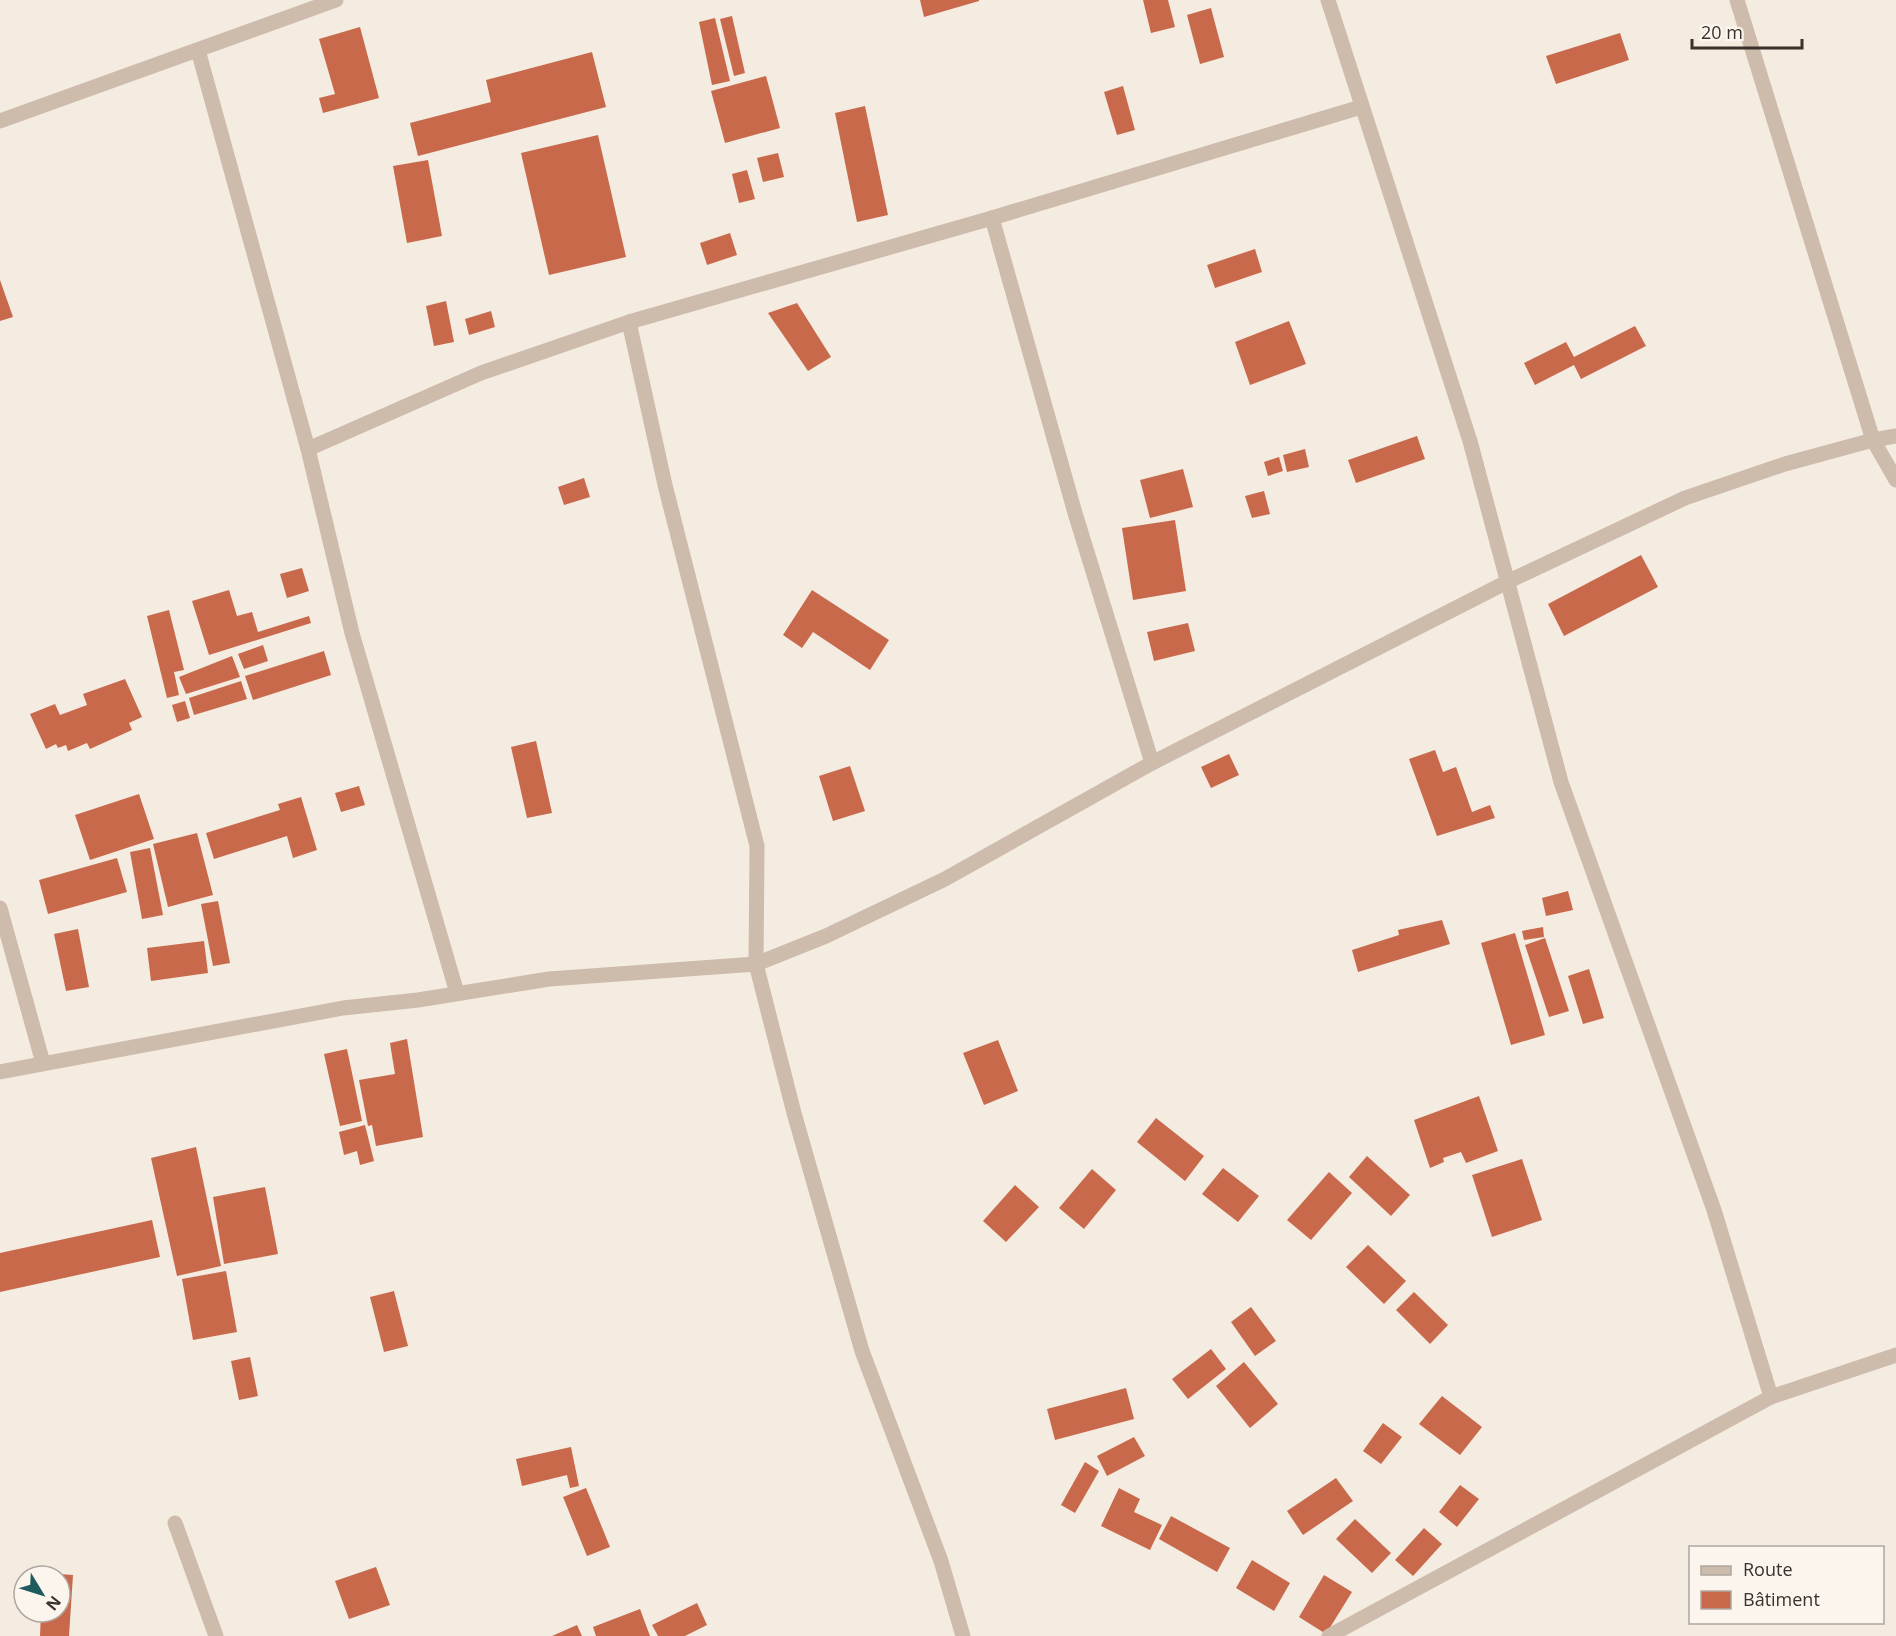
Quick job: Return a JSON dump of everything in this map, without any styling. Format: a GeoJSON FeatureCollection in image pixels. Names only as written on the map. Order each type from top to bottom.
{"type":"FeatureCollection","features":[{"type":"Feature","properties":{"kind":"street"},"geometry":{"type":"LineString","coordinates":[[0,121],[336,0]]}},
{"type":"Feature","properties":{"kind":"street"},"geometry":{"type":"LineString","coordinates":[[1328,0],[1463,419],[1562,782],[1710,1199],[1771,1397]]}},
{"type":"Feature","properties":{"kind":"street"},"geometry":{"type":"LineString","coordinates":[[1737,0],[1873,440],[1896,480]]}},
{"type":"Feature","properties":{"kind":"street"},"geometry":{"type":"LineString","coordinates":[[198,50],[308,449],[352,633],[457,993]]}},
{"type":"Feature","properties":{"kind":"street"},"geometry":{"type":"LineString","coordinates":[[308,449],[481,373],[629,322],[992,218],[1361,107]]}},
{"type":"Feature","properties":{"kind":"street"},"geometry":{"type":"LineString","coordinates":[[992,218],[1075,513],[1152,763]]}},
{"type":"Feature","properties":{"kind":"street"},"geometry":{"type":"LineString","coordinates":[[629,322],[665,485],[757,846],[756,963],[794,1113],[862,1351],[941,1561],[963,1636]]}},
{"type":"Feature","properties":{"kind":"street"},"geometry":{"type":"LineString","coordinates":[[0,1072],[43,1062],[343,1008],[549,980],[756,963],[826,936],[945,879],[1152,763],[1509,581],[1685,498],[1785,464],[1896,436]]}},
{"type":"Feature","properties":{"kind":"street"},"geometry":{"type":"LineString","coordinates":[[0,908],[43,1062]]}},
{"type":"Feature","properties":{"kind":"street"},"geometry":{"type":"LineString","coordinates":[[1329,1636],[1771,1397],[1896,1355]]}},
{"type":"Feature","properties":{"kind":"street"},"geometry":{"type":"LineString","coordinates":[[176,1523],[216,1636]]}},
{"type":"Feature","properties":{"kind":"building"},"geometry":{"type":"Polygon","coordinates":[[[920,0],[979,0],[979,1],[924,17],[920,0]]]}},
{"type":"Feature","properties":{"kind":"building"},"geometry":{"type":"Polygon","coordinates":[[[1143,0],[1168,0],[1175,27],[1151,33],[1143,0]]]}},
{"type":"Feature","properties":{"kind":"building"},"geometry":{"type":"Polygon","coordinates":[[[1211,8],[1224,57],[1200,64],[1187,15],[1211,8]]]}},
{"type":"Feature","properties":{"kind":"building"},"geometry":{"type":"Polygon","coordinates":[[[732,16],[745,73],[734,76],[720,19],[732,16]]]}},
{"type":"Feature","properties":{"kind":"building"},"geometry":{"type":"Polygon","coordinates":[[[715,18],[730,81],[712,85],[699,22],[715,18]]]}},
{"type":"Feature","properties":{"kind":"building"},"geometry":{"type":"Polygon","coordinates":[[[360,27],[379,98],[323,113],[319,98],[335,94],[319,39],[360,27]]]}},
{"type":"Feature","properties":{"kind":"building"},"geometry":{"type":"Polygon","coordinates":[[[1620,33],[1629,60],[1556,84],[1546,56],[1620,33]]]}},
{"type":"Feature","properties":{"kind":"building"},"geometry":{"type":"Polygon","coordinates":[[[592,52],[606,107],[418,156],[410,123],[491,102],[486,80],[592,52]]]}},
{"type":"Feature","properties":{"kind":"building"},"geometry":{"type":"Polygon","coordinates":[[[766,76],[780,128],[725,143],[711,91],[766,76]]]}},
{"type":"Feature","properties":{"kind":"building"},"geometry":{"type":"Polygon","coordinates":[[[1123,86],[1135,130],[1117,135],[1104,92],[1123,86]]]}},
{"type":"Feature","properties":{"kind":"building"},"geometry":{"type":"Polygon","coordinates":[[[865,106],[888,215],[857,222],[835,113],[865,106]]]}},
{"type":"Feature","properties":{"kind":"building"},"geometry":{"type":"Polygon","coordinates":[[[598,135],[626,257],[549,275],[521,153],[598,135]]]}},
{"type":"Feature","properties":{"kind":"building"},"geometry":{"type":"Polygon","coordinates":[[[778,153],[784,177],[763,182],[757,158],[778,153]]]}},
{"type":"Feature","properties":{"kind":"building"},"geometry":{"type":"Polygon","coordinates":[[[428,160],[442,236],[407,243],[393,166],[428,160]]]}},
{"type":"Feature","properties":{"kind":"building"},"geometry":{"type":"Polygon","coordinates":[[[747,170],[755,199],[739,203],[732,174],[747,170]]]}},
{"type":"Feature","properties":{"kind":"building"},"geometry":{"type":"Polygon","coordinates":[[[730,233],[737,255],[707,265],[700,243],[730,233]]]}},
{"type":"Feature","properties":{"kind":"building"},"geometry":{"type":"Polygon","coordinates":[[[1255,249],[1262,272],[1215,288],[1207,265],[1255,249]]]}},
{"type":"Feature","properties":{"kind":"building"},"geometry":{"type":"Polygon","coordinates":[[[0,280],[13,317],[0,321],[0,280]]]}},
{"type":"Feature","properties":{"kind":"building"},"geometry":{"type":"Polygon","coordinates":[[[446,301],[454,342],[434,346],[426,306],[446,301]]]}},
{"type":"Feature","properties":{"kind":"building"},"geometry":{"type":"Polygon","coordinates":[[[797,303],[831,357],[808,371],[768,313],[797,303]]]}},
{"type":"Feature","properties":{"kind":"building"},"geometry":{"type":"Polygon","coordinates":[[[491,311],[495,327],[469,335],[465,319],[491,311]]]}},
{"type":"Feature","properties":{"kind":"building"},"geometry":{"type":"Polygon","coordinates":[[[1289,321],[1306,364],[1250,385],[1235,342],[1289,321]]]}},
{"type":"Feature","properties":{"kind":"building"},"geometry":{"type":"Polygon","coordinates":[[[1635,326],[1646,346],[1581,379],[1574,365],[1535,385],[1524,363],[1566,342],[1574,357],[1635,326]]]}},
{"type":"Feature","properties":{"kind":"building"},"geometry":{"type":"Polygon","coordinates":[[[1417,436],[1425,459],[1356,483],[1348,460],[1417,436]]]}},
{"type":"Feature","properties":{"kind":"building"},"geometry":{"type":"Polygon","coordinates":[[[1305,449],[1309,467],[1287,472],[1283,455],[1305,449]]]}},
{"type":"Feature","properties":{"kind":"building"},"geometry":{"type":"Polygon","coordinates":[[[1279,457],[1283,471],[1268,476],[1264,462],[1279,457]]]}},
{"type":"Feature","properties":{"kind":"building"},"geometry":{"type":"Polygon","coordinates":[[[1183,469],[1193,507],[1150,518],[1140,480],[1183,469]]]}},
{"type":"Feature","properties":{"kind":"building"},"geometry":{"type":"Polygon","coordinates":[[[584,478],[590,497],[564,505],[558,487],[584,478]]]}},
{"type":"Feature","properties":{"kind":"building"},"geometry":{"type":"Polygon","coordinates":[[[1264,491],[1270,514],[1252,518],[1245,496],[1264,491]]]}},
{"type":"Feature","properties":{"kind":"building"},"geometry":{"type":"Polygon","coordinates":[[[1175,520],[1186,591],[1133,600],[1122,528],[1175,520]]]}},
{"type":"Feature","properties":{"kind":"building"},"geometry":{"type":"Polygon","coordinates":[[[1641,555],[1658,587],[1564,636],[1548,604],[1641,555]]]}},
{"type":"Feature","properties":{"kind":"building"},"geometry":{"type":"Polygon","coordinates":[[[302,568],[309,591],[287,598],[280,574],[302,568]]]}},
{"type":"Feature","properties":{"kind":"building"},"geometry":{"type":"Polygon","coordinates":[[[229,590],[237,616],[252,612],[258,632],[309,616],[311,623],[209,655],[192,601],[229,590]]]}},
{"type":"Feature","properties":{"kind":"building"},"geometry":{"type":"Polygon","coordinates":[[[812,590],[889,640],[870,670],[813,632],[802,648],[783,635],[812,590]]]}},
{"type":"Feature","properties":{"kind":"building"},"geometry":{"type":"Polygon","coordinates":[[[169,610],[184,670],[174,672],[179,695],[167,698],[147,616],[169,610]]]}},
{"type":"Feature","properties":{"kind":"building"},"geometry":{"type":"Polygon","coordinates":[[[1188,623],[1195,651],[1154,661],[1147,632],[1188,623]]]}},
{"type":"Feature","properties":{"kind":"building"},"geometry":{"type":"Polygon","coordinates":[[[263,645],[268,661],[244,669],[238,654],[263,645]]]}},
{"type":"Feature","properties":{"kind":"building"},"geometry":{"type":"Polygon","coordinates":[[[324,651],[331,675],[253,700],[245,676],[324,651]]]}},
{"type":"Feature","properties":{"kind":"building"},"geometry":{"type":"Polygon","coordinates":[[[232,656],[240,677],[186,694],[179,677],[232,656]]]}},
{"type":"Feature","properties":{"kind":"building"},"geometry":{"type":"Polygon","coordinates":[[[125,679],[142,717],[129,723],[132,730],[90,749],[87,743],[68,751],[66,745],[58,748],[56,744],[46,749],[30,714],[55,704],[60,715],[87,705],[83,694],[125,679]]]}},
{"type":"Feature","properties":{"kind":"building"},"geometry":{"type":"Polygon","coordinates":[[[241,681],[247,699],[194,715],[189,698],[241,681]]]}},
{"type":"Feature","properties":{"kind":"building"},"geometry":{"type":"Polygon","coordinates":[[[185,701],[190,718],[177,722],[172,705],[185,701]]]}},
{"type":"Feature","properties":{"kind":"building"},"geometry":{"type":"Polygon","coordinates":[[[536,741],[552,813],[527,818],[511,747],[536,741]]]}},
{"type":"Feature","properties":{"kind":"building"},"geometry":{"type":"Polygon","coordinates":[[[1435,750],[1443,772],[1456,767],[1472,812],[1490,805],[1495,818],[1437,836],[1409,759],[1435,750]]]}},
{"type":"Feature","properties":{"kind":"building"},"geometry":{"type":"Polygon","coordinates":[[[1229,754],[1239,775],[1211,788],[1201,767],[1229,754]]]}},
{"type":"Feature","properties":{"kind":"building"},"geometry":{"type":"Polygon","coordinates":[[[850,766],[865,811],[833,821],[819,776],[850,766]]]}},
{"type":"Feature","properties":{"kind":"building"},"geometry":{"type":"Polygon","coordinates":[[[359,786],[365,805],[341,812],[335,793],[359,786]]]}},
{"type":"Feature","properties":{"kind":"building"},"geometry":{"type":"Polygon","coordinates":[[[139,794],[154,839],[90,860],[75,815],[139,794]]]}},
{"type":"Feature","properties":{"kind":"building"},"geometry":{"type":"Polygon","coordinates":[[[301,797],[317,850],[293,858],[287,836],[214,859],[206,833],[280,810],[278,804],[301,797]]]}},
{"type":"Feature","properties":{"kind":"building"},"geometry":{"type":"Polygon","coordinates":[[[197,833],[213,895],[168,907],[153,844],[197,833]]]}},
{"type":"Feature","properties":{"kind":"building"},"geometry":{"type":"Polygon","coordinates":[[[150,848],[163,915],[142,919],[130,852],[150,848]]]}},
{"type":"Feature","properties":{"kind":"building"},"geometry":{"type":"Polygon","coordinates":[[[117,858],[127,892],[48,914],[39,880],[117,858]]]}},
{"type":"Feature","properties":{"kind":"building"},"geometry":{"type":"Polygon","coordinates":[[[1568,891],[1573,910],[1546,916],[1542,898],[1568,891]]]}},
{"type":"Feature","properties":{"kind":"building"},"geometry":{"type":"Polygon","coordinates":[[[218,901],[230,963],[213,966],[201,904],[218,901]]]}},
{"type":"Feature","properties":{"kind":"building"},"geometry":{"type":"Polygon","coordinates":[[[1442,920],[1450,944],[1358,972],[1352,950],[1399,935],[1398,930],[1442,920]]]}},
{"type":"Feature","properties":{"kind":"building"},"geometry":{"type":"Polygon","coordinates":[[[1543,927],[1544,937],[1524,940],[1522,931],[1543,927]]]}},
{"type":"Feature","properties":{"kind":"building"},"geometry":{"type":"Polygon","coordinates":[[[78,929],[89,987],[66,991],[54,934],[78,929]]]}},
{"type":"Feature","properties":{"kind":"building"},"geometry":{"type":"Polygon","coordinates":[[[1515,933],[1545,1035],[1511,1045],[1481,943],[1515,933]]]}},
{"type":"Feature","properties":{"kind":"building"},"geometry":{"type":"Polygon","coordinates":[[[1545,938],[1569,1011],[1549,1017],[1525,945],[1545,938]]]}},
{"type":"Feature","properties":{"kind":"building"},"geometry":{"type":"Polygon","coordinates":[[[204,941],[208,973],[151,981],[147,948],[204,941]]]}},
{"type":"Feature","properties":{"kind":"building"},"geometry":{"type":"Polygon","coordinates":[[[1589,969],[1604,1018],[1583,1024],[1568,976],[1589,969]]]}},
{"type":"Feature","properties":{"kind":"building"},"geometry":{"type":"Polygon","coordinates":[[[407,1039],[423,1137],[376,1146],[372,1125],[368,1126],[359,1080],[395,1074],[390,1043],[407,1039]]]}},
{"type":"Feature","properties":{"kind":"building"},"geometry":{"type":"Polygon","coordinates":[[[998,1040],[1018,1091],[984,1105],[963,1053],[998,1040]]]}},
{"type":"Feature","properties":{"kind":"building"},"geometry":{"type":"Polygon","coordinates":[[[347,1049],[362,1121],[340,1126],[324,1054],[347,1049]]]}},
{"type":"Feature","properties":{"kind":"building"},"geometry":{"type":"Polygon","coordinates":[[[1479,1096],[1498,1151],[1466,1163],[1461,1152],[1443,1158],[1444,1162],[1430,1168],[1414,1120],[1479,1096]]]}},
{"type":"Feature","properties":{"kind":"building"},"geometry":{"type":"Polygon","coordinates":[[[1156,1118],[1204,1156],[1185,1181],[1137,1142],[1156,1118]]]}},
{"type":"Feature","properties":{"kind":"building"},"geometry":{"type":"Polygon","coordinates":[[[365,1125],[374,1161],[360,1165],[357,1151],[344,1155],[339,1132],[365,1125]]]}},
{"type":"Feature","properties":{"kind":"building"},"geometry":{"type":"Polygon","coordinates":[[[196,1147],[221,1266],[177,1276],[151,1158],[196,1147]]]}},
{"type":"Feature","properties":{"kind":"building"},"geometry":{"type":"Polygon","coordinates":[[[1367,1156],[1410,1195],[1391,1216],[1349,1177],[1367,1156]]]}},
{"type":"Feature","properties":{"kind":"building"},"geometry":{"type":"Polygon","coordinates":[[[1522,1159],[1542,1220],[1492,1237],[1472,1175],[1522,1159]]]}},
{"type":"Feature","properties":{"kind":"building"},"geometry":{"type":"Polygon","coordinates":[[[1223,1168],[1259,1196],[1238,1222],[1202,1194],[1223,1168]]]}},
{"type":"Feature","properties":{"kind":"building"},"geometry":{"type":"Polygon","coordinates":[[[1092,1169],[1116,1190],[1084,1229],[1059,1208],[1092,1169]]]}},
{"type":"Feature","properties":{"kind":"building"},"geometry":{"type":"Polygon","coordinates":[[[1329,1172],[1352,1193],[1311,1240],[1287,1220],[1329,1172]]]}},
{"type":"Feature","properties":{"kind":"building"},"geometry":{"type":"Polygon","coordinates":[[[1015,1185],[1039,1207],[1006,1242],[983,1221],[1015,1185]]]}},
{"type":"Feature","properties":{"kind":"building"},"geometry":{"type":"Polygon","coordinates":[[[265,1187],[278,1254],[224,1264],[213,1197],[265,1187]]]}},
{"type":"Feature","properties":{"kind":"building"},"geometry":{"type":"Polygon","coordinates":[[[152,1220],[160,1257],[0,1292],[0,1253],[152,1220]]]}},
{"type":"Feature","properties":{"kind":"building"},"geometry":{"type":"Polygon","coordinates":[[[1368,1245],[1406,1281],[1384,1304],[1346,1267],[1368,1245]]]}},
{"type":"Feature","properties":{"kind":"building"},"geometry":{"type":"Polygon","coordinates":[[[226,1271],[237,1332],[193,1340],[182,1279],[226,1271]]]}},
{"type":"Feature","properties":{"kind":"building"},"geometry":{"type":"Polygon","coordinates":[[[394,1291],[408,1346],[384,1352],[370,1297],[394,1291]]]}},
{"type":"Feature","properties":{"kind":"building"},"geometry":{"type":"Polygon","coordinates":[[[1414,1292],[1448,1325],[1430,1344],[1396,1310],[1414,1292]]]}},
{"type":"Feature","properties":{"kind":"building"},"geometry":{"type":"Polygon","coordinates":[[[1251,1307],[1276,1341],[1255,1356],[1231,1322],[1251,1307]]]}},
{"type":"Feature","properties":{"kind":"building"},"geometry":{"type":"Polygon","coordinates":[[[1211,1349],[1226,1369],[1188,1399],[1172,1379],[1211,1349]]]}},
{"type":"Feature","properties":{"kind":"building"},"geometry":{"type":"Polygon","coordinates":[[[250,1357],[258,1396],[239,1400],[231,1361],[250,1357]]]}},
{"type":"Feature","properties":{"kind":"building"},"geometry":{"type":"Polygon","coordinates":[[[1244,1362],[1278,1404],[1250,1428],[1216,1386],[1244,1362]]]}},
{"type":"Feature","properties":{"kind":"building"},"geometry":{"type":"Polygon","coordinates":[[[1126,1388],[1134,1419],[1055,1440],[1047,1409],[1126,1388]]]}},
{"type":"Feature","properties":{"kind":"building"},"geometry":{"type":"Polygon","coordinates":[[[1442,1396],[1482,1427],[1460,1455],[1419,1424],[1442,1396]]]}},
{"type":"Feature","properties":{"kind":"building"},"geometry":{"type":"Polygon","coordinates":[[[1383,1423],[1402,1437],[1381,1464],[1363,1451],[1383,1423]]]}},
{"type":"Feature","properties":{"kind":"building"},"geometry":{"type":"Polygon","coordinates":[[[1134,1437],[1145,1456],[1107,1476],[1097,1456],[1134,1437]]]}},
{"type":"Feature","properties":{"kind":"building"},"geometry":{"type":"Polygon","coordinates":[[[571,1447],[579,1486],[570,1488],[567,1475],[522,1486],[516,1459],[571,1447]]]}},
{"type":"Feature","properties":{"kind":"building"},"geometry":{"type":"Polygon","coordinates":[[[1085,1462],[1099,1471],[1075,1513],[1061,1505],[1085,1462]]]}},
{"type":"Feature","properties":{"kind":"building"},"geometry":{"type":"Polygon","coordinates":[[[1336,1478],[1353,1501],[1303,1535],[1287,1511],[1336,1478]]]}},
{"type":"Feature","properties":{"kind":"building"},"geometry":{"type":"Polygon","coordinates":[[[1460,1485],[1479,1499],[1457,1527],[1439,1512],[1460,1485]]]}},
{"type":"Feature","properties":{"kind":"building"},"geometry":{"type":"Polygon","coordinates":[[[586,1488],[610,1547],[587,1556],[563,1497],[586,1488]]]}},
{"type":"Feature","properties":{"kind":"building"},"geometry":{"type":"Polygon","coordinates":[[[1119,1488],[1140,1499],[1134,1512],[1162,1525],[1150,1550],[1101,1526],[1119,1488]]]}},
{"type":"Feature","properties":{"kind":"building"},"geometry":{"type":"Polygon","coordinates":[[[1171,1516],[1230,1548],[1217,1572],[1159,1539],[1171,1516]]]}},
{"type":"Feature","properties":{"kind":"building"},"geometry":{"type":"Polygon","coordinates":[[[1355,1519],[1391,1553],[1372,1573],[1336,1539],[1355,1519]]]}},
{"type":"Feature","properties":{"kind":"building"},"geometry":{"type":"Polygon","coordinates":[[[1424,1528],[1442,1544],[1413,1576],[1395,1560],[1424,1528]]]}},
{"type":"Feature","properties":{"kind":"building"},"geometry":{"type":"Polygon","coordinates":[[[1252,1560],[1290,1583],[1274,1611],[1236,1588],[1252,1560]]]}},
{"type":"Feature","properties":{"kind":"building"},"geometry":{"type":"Polygon","coordinates":[[[376,1567],[390,1605],[349,1619],[335,1581],[376,1567]]]}},
{"type":"Feature","properties":{"kind":"building"},"geometry":{"type":"Polygon","coordinates":[[[1324,1575],[1352,1592],[1326,1634],[1299,1617],[1324,1575]]]}},
{"type":"Feature","properties":{"kind":"building"},"geometry":{"type":"Polygon","coordinates":[[[697,1603],[707,1625],[685,1636],[658,1636],[652,1625],[697,1603]]]}},
{"type":"Feature","properties":{"kind":"building"},"geometry":{"type":"Polygon","coordinates":[[[640,1609],[650,1636],[596,1636],[593,1627],[640,1609]]]}},
{"type":"Feature","properties":{"kind":"building"},"geometry":{"type":"Polygon","coordinates":[[[40,1624],[70,1624],[69,1636],[40,1636],[40,1624]]]}},
{"type":"Feature","properties":{"kind":"building"},"geometry":{"type":"Polygon","coordinates":[[[577,1625],[582,1636],[552,1636],[577,1625]]]}}]}
